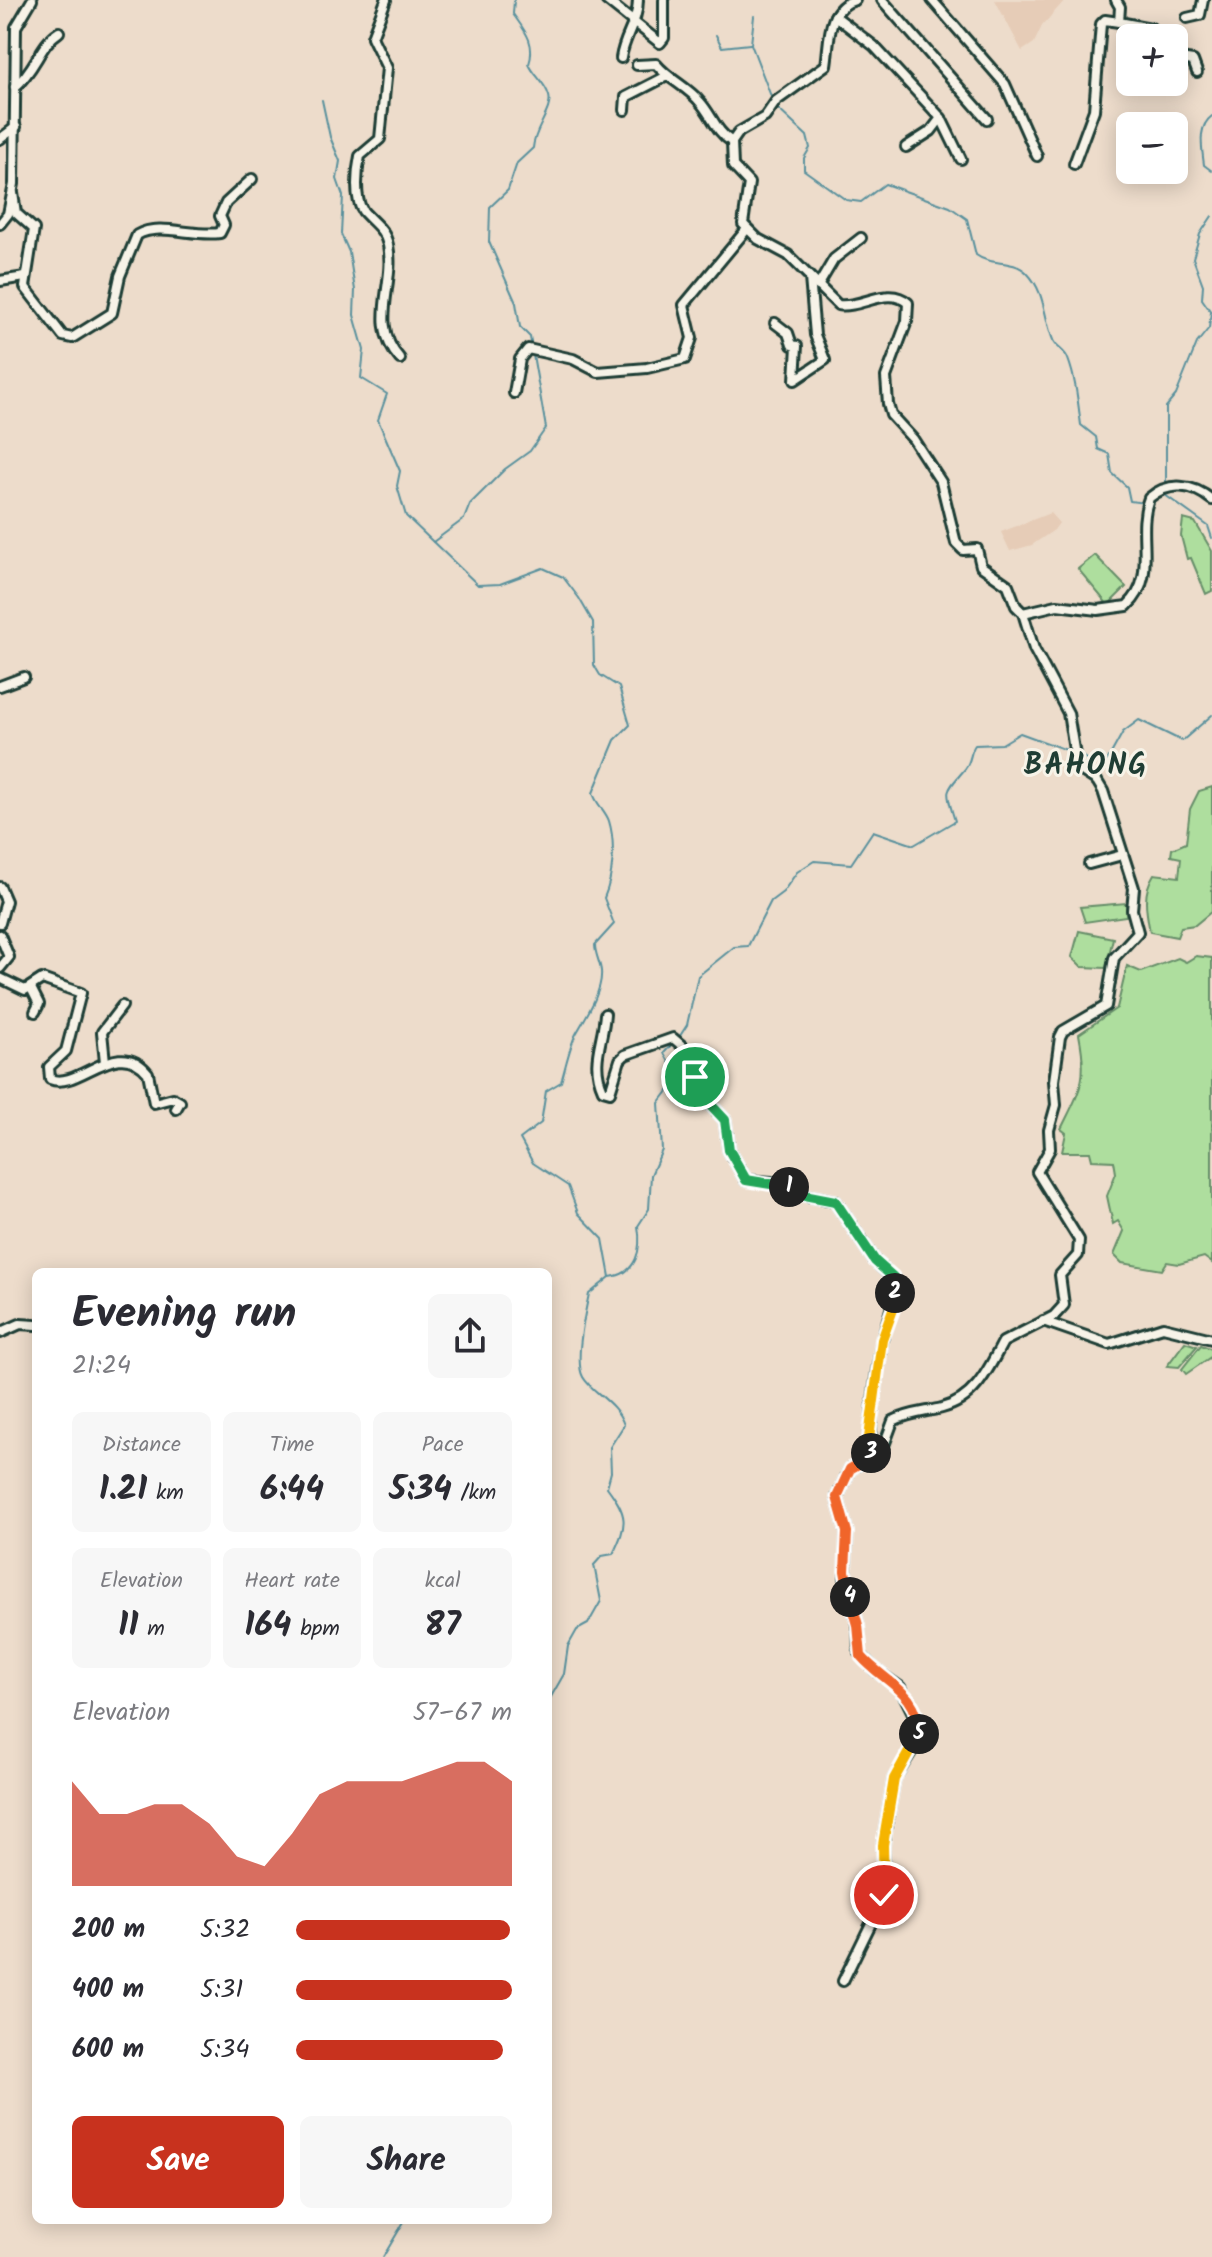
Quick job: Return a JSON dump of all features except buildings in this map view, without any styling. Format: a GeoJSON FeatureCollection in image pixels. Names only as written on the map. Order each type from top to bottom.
{"type":"FeatureCollection","features":[{"type":"Feature","properties":{"kind":"street"},"geometry":{"type":"LineString","coordinates":[[0,224],[8,214],[13,193],[16,27],[32,0]]}},
{"type":"Feature","properties":{"kind":"street"},"geometry":{"type":"LineString","coordinates":[[386,0],[372,37],[387,68],[380,139],[360,156],[358,199],[388,245],[384,324],[389,345],[400,359]]}},
{"type":"Feature","properties":{"kind":"street"},"geometry":{"type":"LineString","coordinates":[[606,0],[654,41],[662,42],[664,0]]}},
{"type":"Feature","properties":{"kind":"street"},"geometry":{"type":"LineString","coordinates":[[621,58],[626,35],[634,24],[638,0]]}},
{"type":"Feature","properties":{"kind":"street"},"geometry":{"type":"LineString","coordinates":[[843,1981],[882,1901],[885,1889],[883,1845],[894,1779],[919,1734],[916,1717],[900,1687],[875,1670],[859,1653],[858,1625],[845,1578],[848,1537],[837,1497],[850,1469],[883,1449],[886,1432],[893,1421],[958,1403],[993,1367],[1003,1342],[1043,1321],[1064,1305],[1060,1275],[1078,1255],[1080,1245],[1072,1225],[1037,1176],[1050,1149],[1059,1044],[1063,1031],[1106,1006],[1114,958],[1137,936],[1132,910],[1134,888],[1103,791],[1097,781],[1077,768],[1068,713],[1034,649],[1023,613],[1016,606],[1008,585],[981,566],[977,549],[963,550],[956,543],[941,482],[913,439],[891,415],[886,377],[907,321],[908,303],[892,296],[856,306],[838,305],[788,255],[769,246],[747,229],[743,219],[749,183],[733,166],[732,142],[739,132],[761,120],[774,104],[826,65],[835,16],[847,2],[855,0]]}},
{"type":"Feature","properties":{"kind":"street"},"geometry":{"type":"LineString","coordinates":[[882,0],[987,119]]}},
{"type":"Feature","properties":{"kind":"street"},"geometry":{"type":"LineString","coordinates":[[932,0],[1005,84],[1037,156]]}},
{"type":"Feature","properties":{"kind":"street"},"geometry":{"type":"LineString","coordinates":[[1116,0],[1120,7],[1119,22]]}},
{"type":"Feature","properties":{"kind":"street"},"geometry":{"type":"LineString","coordinates":[[1187,18],[1200,15],[1203,0]]}},
{"type":"Feature","properties":{"kind":"street"},"geometry":{"type":"LineString","coordinates":[[835,16],[874,46],[941,118],[961,159]]}},
{"type":"Feature","properties":{"kind":"street"},"geometry":{"type":"LineString","coordinates":[[1074,164],[1094,110],[1101,24],[1105,20],[1130,24]]}},
{"type":"Feature","properties":{"kind":"street"},"geometry":{"type":"LineString","coordinates":[[15,87],[36,65],[47,41],[59,32]]}},
{"type":"Feature","properties":{"kind":"street"},"geometry":{"type":"LineString","coordinates":[[1188,60],[1193,61],[1197,72]]}},
{"type":"Feature","properties":{"kind":"street"},"geometry":{"type":"LineString","coordinates":[[637,65],[653,63],[665,77],[700,102],[710,121],[732,142]]}},
{"type":"Feature","properties":{"kind":"street"},"geometry":{"type":"LineString","coordinates":[[625,110],[626,97],[665,77]]}},
{"type":"Feature","properties":{"kind":"street"},"geometry":{"type":"LineString","coordinates":[[906,147],[931,131],[941,118]]}},
{"type":"Feature","properties":{"kind":"street"},"geometry":{"type":"LineString","coordinates":[[0,139],[16,127]]}},
{"type":"Feature","properties":{"kind":"street"},"geometry":{"type":"LineString","coordinates":[[13,193],[16,213],[34,229],[25,277],[28,292],[63,336],[74,338],[112,313],[120,276],[137,235],[160,228],[183,234],[220,233],[224,225],[220,216],[223,207],[252,179]]}},
{"type":"Feature","properties":{"kind":"street"},"geometry":{"type":"LineString","coordinates":[[514,393],[520,359],[528,349],[573,359],[598,372],[647,368],[685,359],[692,338],[684,305],[703,287],[747,229]]}},
{"type":"Feature","properties":{"kind":"street"},"geometry":{"type":"LineString","coordinates":[[818,286],[834,259],[861,238]]}},
{"type":"Feature","properties":{"kind":"street"},"geometry":{"type":"LineString","coordinates":[[0,281],[25,277]]}},
{"type":"Feature","properties":{"kind":"street"},"geometry":{"type":"LineString","coordinates":[[775,323],[788,333],[792,345],[797,346],[795,380],[825,360],[815,335],[810,277]]}},
{"type":"Feature","properties":{"kind":"street"},"geometry":{"type":"LineString","coordinates":[[1023,613],[1057,605],[1115,609],[1131,603],[1145,573],[1143,537],[1147,505],[1160,490],[1180,486],[1197,489],[1212,500]]}},
{"type":"Feature","properties":{"kind":"street"},"geometry":{"type":"LineString","coordinates":[[0,686],[24,677]]}},
{"type":"Feature","properties":{"kind":"street"},"geometry":{"type":"LineString","coordinates":[[1089,864],[1122,855]]}},
{"type":"Feature","properties":{"kind":"street"},"geometry":{"type":"LineString","coordinates":[[0,887],[6,901],[0,923]]}},
{"type":"Feature","properties":{"kind":"street"},"geometry":{"type":"LineString","coordinates":[[0,935],[9,957],[0,968]]}},
{"type":"Feature","properties":{"kind":"street"},"geometry":{"type":"LineString","coordinates":[[0,978],[20,988],[31,988],[46,980],[81,995],[66,1051],[49,1067],[50,1079],[64,1081],[105,1062],[130,1061],[145,1069],[154,1103],[173,1098],[180,1102],[176,1109]]}},
{"type":"Feature","properties":{"kind":"street"},"geometry":{"type":"LineString","coordinates":[[31,988],[39,1004],[35,1012]]}},
{"type":"Feature","properties":{"kind":"street"},"geometry":{"type":"LineString","coordinates":[[105,1062],[102,1032],[122,1006]]}},
{"type":"Feature","properties":{"kind":"street"},"geometry":{"type":"LineString","coordinates":[[605,1014],[604,1032],[595,1055],[597,1077],[603,1090],[610,1092],[620,1060],[625,1055],[673,1038],[693,1061],[695,1077],[710,1104],[725,1120],[729,1150],[746,1180],[788,1186],[804,1195],[835,1201],[875,1261],[895,1280],[896,1301],[882,1340],[869,1438],[872,1456]]}},
{"type":"Feature","properties":{"kind":"street"},"geometry":{"type":"LineString","coordinates":[[1043,1321],[1109,1344],[1158,1327],[1212,1339]]}},
{"type":"Feature","properties":{"kind":"street"},"geometry":{"type":"LineString","coordinates":[[0,1333],[20,1324],[32,1325]]}},
{"type":"Feature","properties":{"kind":"shaded area"},"geometry":{"type":"Polygon","coordinates":[[[995,0],[1065,0],[1042,26],[1034,43],[1022,51],[995,0]]]}},
{"type":"Feature","properties":{"kind":"shaded area"},"geometry":{"type":"Polygon","coordinates":[[[1050,513],[1059,523],[1054,530],[1032,545],[1010,551],[1001,532],[1050,513]]]}},
{"type":"Feature","properties":{"kind":"green space"},"geometry":{"type":"Polygon","coordinates":[[[1183,519],[1195,522],[1212,551],[1212,591],[1206,594],[1191,558],[1187,559],[1181,536],[1183,519]]]}},
{"type":"Feature","properties":{"kind":"green space"},"geometry":{"type":"Polygon","coordinates":[[[1095,555],[1126,587],[1108,605],[1078,569],[1095,555]]]}},
{"type":"Feature","properties":{"kind":"green space"},"geometry":{"type":"Polygon","coordinates":[[[1212,787],[1212,911],[1195,925],[1181,927],[1177,937],[1150,932],[1146,902],[1150,881],[1154,874],[1179,877],[1181,858],[1171,856],[1172,849],[1186,843],[1190,809],[1199,791],[1212,787]]]}},
{"type":"Feature","properties":{"kind":"green space"},"geometry":{"type":"Polygon","coordinates":[[[1126,903],[1126,916],[1085,922],[1080,907],[1126,903]]]}},
{"type":"Feature","properties":{"kind":"green space"},"geometry":{"type":"Polygon","coordinates":[[[1079,931],[1113,938],[1106,968],[1082,967],[1072,957],[1079,931]]]}},
{"type":"Feature","properties":{"kind":"green space"},"geometry":{"type":"Polygon","coordinates":[[[1196,956],[1212,958],[1212,1263],[1204,1257],[1179,1264],[1167,1262],[1162,1270],[1122,1263],[1114,1255],[1124,1231],[1118,1221],[1113,1224],[1107,1196],[1116,1173],[1114,1161],[1092,1160],[1090,1152],[1062,1152],[1066,1133],[1061,1129],[1074,1103],[1083,1073],[1079,1034],[1117,1008],[1127,966],[1141,972],[1178,958],[1186,962],[1196,956]]]}},
{"type":"Feature","properties":{"kind":"green space"},"geometry":{"type":"Polygon","coordinates":[[[1185,1342],[1197,1346],[1179,1367],[1167,1366],[1185,1342]]]}},
{"type":"Feature","properties":{"kind":"green space"},"geometry":{"type":"Polygon","coordinates":[[[1201,1345],[1212,1349],[1212,1356],[1186,1374],[1182,1369],[1201,1345]]]}},
{"type":"Feature","properties":{"kind":"waterway"},"geometry":{"type":"LineString","coordinates":[[514,0],[513,14],[530,43],[529,64],[545,87],[550,101],[533,148],[517,163],[508,190],[490,207],[489,242],[516,303],[520,327],[530,337],[532,348]]}},
{"type":"Feature","properties":{"kind":"waterway"},"geometry":{"type":"LineString","coordinates":[[754,16],[751,44],[772,99]]}},
{"type":"Feature","properties":{"kind":"waterway"},"geometry":{"type":"LineString","coordinates":[[716,35],[722,47],[750,44]]}},
{"type":"Feature","properties":{"kind":"waterway"},"geometry":{"type":"LineString","coordinates":[[322,100],[330,137],[340,161],[337,179],[343,196],[341,234],[349,252],[355,290],[354,315],[364,350],[361,378],[387,394],[378,420],[400,471],[397,486],[406,516],[478,585],[500,584],[543,568],[563,577],[593,622],[594,665],[600,675],[619,687],[630,725],[615,740],[593,793],[609,821],[613,850],[610,880],[604,898],[614,924],[595,945],[601,971],[599,987],[574,1039],[561,1082],[546,1091],[541,1123],[520,1139],[533,1163],[568,1186],[578,1213],[603,1239],[610,1277],[589,1294],[581,1336],[581,1370],[587,1383],[610,1403],[624,1425],[610,1447],[611,1472],[607,1487],[622,1512],[623,1527],[613,1554],[602,1556],[594,1565],[601,1601],[588,1624],[577,1630],[568,1646],[564,1674],[552,1695]]}},
{"type":"Feature","properties":{"kind":"waterway"},"geometry":{"type":"LineString","coordinates":[[777,108],[807,136],[810,148],[804,158],[804,170],[846,200],[861,202],[885,184],[950,207],[967,219],[976,255],[1021,268],[1027,273],[1038,289],[1053,340],[1068,359],[1081,425],[1096,437],[1098,449],[1109,454],[1112,473],[1127,487],[1130,501],[1145,503]]}},
{"type":"Feature","properties":{"kind":"waterway"},"geometry":{"type":"LineString","coordinates":[[1212,116],[1204,126],[1202,138],[1204,165],[1212,171]]}},
{"type":"Feature","properties":{"kind":"waterway"},"geometry":{"type":"LineString","coordinates":[[1166,484],[1166,407],[1176,395],[1197,343],[1209,328],[1211,312],[1202,299],[1203,285],[1193,258],[1200,234],[1212,216]]}},
{"type":"Feature","properties":{"kind":"waterway"},"geometry":{"type":"LineString","coordinates":[[433,542],[464,519],[470,504],[505,469],[530,451],[546,428],[533,355]]}},
{"type":"Feature","properties":{"kind":"waterway"},"geometry":{"type":"LineString","coordinates":[[1151,502],[1164,495]]}},
{"type":"Feature","properties":{"kind":"waterway"},"geometry":{"type":"LineString","coordinates":[[1165,495],[1208,526],[1212,538]]}},
{"type":"Feature","properties":{"kind":"waterway"},"geometry":{"type":"LineString","coordinates":[[1078,753],[1090,762],[1107,761],[1123,732],[1139,720],[1182,741],[1212,715]]}},
{"type":"Feature","properties":{"kind":"waterway"},"geometry":{"type":"LineString","coordinates":[[678,1039],[687,1025],[698,976],[734,947],[748,946],[771,901],[783,892],[797,872],[814,861],[851,864],[873,831],[914,845],[955,821],[948,792],[967,766],[975,745],[1002,744],[1020,733],[1072,752]]}},
{"type":"Feature","properties":{"kind":"waterway"},"geometry":{"type":"LineString","coordinates":[[610,1277],[626,1271],[636,1259],[638,1226],[649,1209],[651,1175],[662,1150],[659,1103],[678,1078],[664,1053],[673,1043]]}},
{"type":"Feature","properties":{"kind":"waterway"},"geometry":{"type":"LineString","coordinates":[[383,2257],[403,2224]]}},
{"type":"Feature","properties":{"kind":"district","name":"BAHONG"},"geometry":{"type":"Point","coordinates":[1086,764]}},
{"type":"Feature","properties":{"kind":"route"},"geometry":{"type":"LineString","coordinates":[[695,1077],[710,1104],[725,1120],[729,1150],[746,1180],[757,1184],[772,1182],[804,1195],[828,1197],[835,1201],[875,1261],[895,1280],[896,1301],[882,1340],[869,1438],[872,1456],[850,1469],[837,1497],[848,1537],[845,1578],[858,1625],[859,1653],[875,1670],[900,1687],[919,1725],[915,1746],[894,1779],[883,1845],[884,1895]]}}]}
